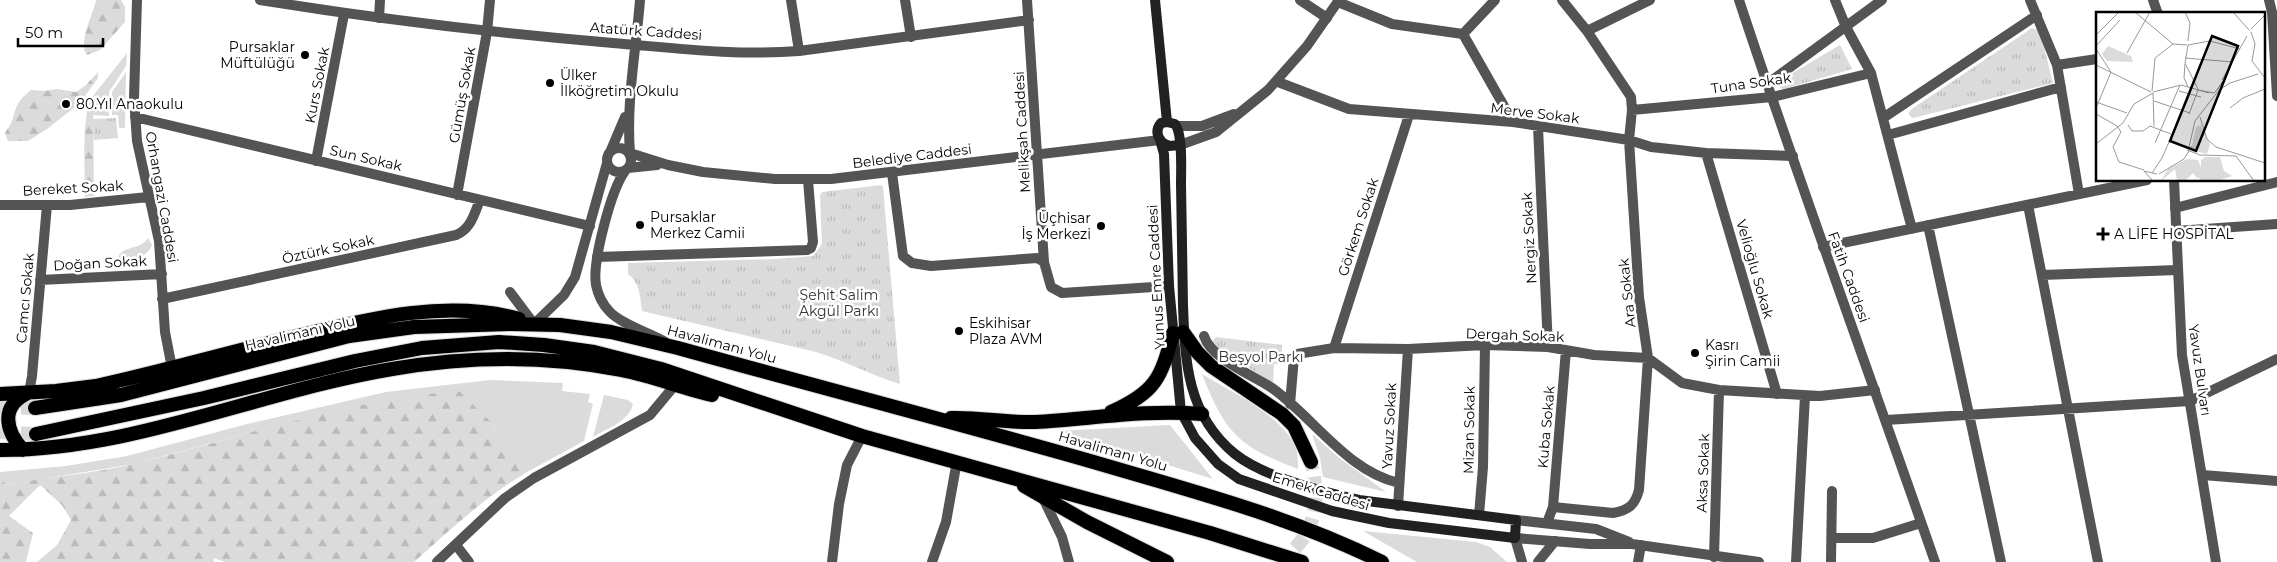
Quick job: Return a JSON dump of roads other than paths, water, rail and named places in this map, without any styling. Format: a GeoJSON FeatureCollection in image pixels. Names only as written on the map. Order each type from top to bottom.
{"type":"FeatureCollection","features":[{"type":"Feature","properties":{"kind":"highway"},"geometry":{"type":"LineString","coordinates":[[0,394],[96,386],[394,314],[477,311],[498,313],[534,324]]}},
{"type":"Feature","properties":{"kind":"highway","name":"Havalimanı Yolu"},"geometry":{"type":"LineString","coordinates":[[36,408],[121,395],[349,336],[414,327],[534,324],[611,332],[678,348],[1166,483],[1276,517],[1322,534],[1382,562]]}},
{"type":"Feature","properties":{"kind":"highway"},"geometry":{"type":"LineString","coordinates":[[1101,417],[1133,402],[1150,388],[1162,371],[1178,332],[1211,366],[1282,414],[1294,426],[1312,462]]}},
{"type":"Feature","properties":{"kind":"highway"},"geometry":{"type":"LineString","coordinates":[[36,434],[204,398],[355,361],[422,348],[499,342],[572,348],[620,358],[862,436],[994,471],[1219,535],[1302,562]]}},
{"type":"Feature","properties":{"kind":"highway"},"geometry":{"type":"LineString","coordinates":[[0,450],[54,448],[111,439],[359,375],[445,362],[496,358],[557,360],[623,370],[675,386],[795,413]]}},
{"type":"Feature","properties":{"kind":"highway"},"geometry":{"type":"LineString","coordinates":[[23,450],[12,437],[8,417],[14,402],[29,393]]}},
{"type":"Feature","properties":{"kind":"highway"},"geometry":{"type":"LineString","coordinates":[[936,419],[970,417],[1032,422],[1182,412],[1202,414]]}},
{"type":"Feature","properties":{"kind":"highway"},"geometry":{"type":"LineString","coordinates":[[994,471],[1087,522],[1167,562]]}},
{"type":"Feature","properties":{"kind":"main road"},"geometry":{"type":"LineString","coordinates":[[1155,0],[1172,124],[1180,145],[1178,332],[1187,370],[1202,414],[1212,431],[1236,455],[1263,470],[1336,495],[1398,506],[1516,520],[1515,538]]}},
{"type":"Feature","properties":{"kind":"main road"},"geometry":{"type":"LineString","coordinates":[[1172,124],[1160,123],[1157,134],[1166,145],[1180,145]]}},
{"type":"Feature","properties":{"kind":"main road","name":"Yunus Emre Caddesi"},"geometry":{"type":"LineString","coordinates":[[1160,140],[1164,154],[1169,286],[1178,332],[1182,412]]}},
{"type":"Feature","properties":{"kind":"main road","name":"Emek Caddesi"},"geometry":{"type":"LineString","coordinates":[[1182,412],[1195,438],[1206,451],[1218,464],[1239,479],[1323,509],[1371,520],[1515,538]]}},
{"type":"Feature","properties":{"kind":"street","name":"Orhangazi Caddesi"},"geometry":{"type":"LineString","coordinates":[[137,0],[134,41],[136,142],[159,241],[165,332],[172,368]]}},
{"type":"Feature","properties":{"kind":"street","name":"Atatürk Caddesi"},"geometry":{"type":"LineString","coordinates":[[260,0],[344,14],[487,32],[637,45],[765,53],[798,51],[911,37],[1029,20]]}},
{"type":"Feature","properties":{"kind":"street"},"geometry":{"type":"LineString","coordinates":[[379,18],[380,0]]}},
{"type":"Feature","properties":{"kind":"street","name":"Gümüş Sokak"},"geometry":{"type":"LineString","coordinates":[[457,195],[487,32],[490,0]]}},
{"type":"Feature","properties":{"kind":"street"},"geometry":{"type":"LineString","coordinates":[[640,0],[637,45],[628,109],[632,161],[614,191],[598,257],[596,284],[599,295],[609,312],[678,348]]}},
{"type":"Feature","properties":{"kind":"street"},"geometry":{"type":"LineString","coordinates":[[791,0],[798,51]]}},
{"type":"Feature","properties":{"kind":"street"},"geometry":{"type":"LineString","coordinates":[[905,0],[911,37]]}},
{"type":"Feature","properties":{"kind":"street","name":"Melikşah Caddesi"},"geometry":{"type":"LineString","coordinates":[[1027,0],[1044,262],[1051,287],[1062,293],[1169,286]]}},
{"type":"Feature","properties":{"kind":"street"},"geometry":{"type":"LineString","coordinates":[[1300,0],[1327,18]]}},
{"type":"Feature","properties":{"kind":"street"},"geometry":{"type":"LineString","coordinates":[[1463,34],[1495,0]]}},
{"type":"Feature","properties":{"kind":"street","name":"Ara Sokak"},"geometry":{"type":"LineString","coordinates":[[1553,507],[1613,514],[1634,505],[1639,490],[1648,358],[1639,297],[1629,140],[1632,110],[1631,97],[1626,86],[1587,31],[1562,0]]}},
{"type":"Feature","properties":{"kind":"street"},"geometry":{"type":"LineString","coordinates":[[1587,31],[1650,0]]}},
{"type":"Feature","properties":{"kind":"street","name":"Fatih Caddesi"},"geometry":{"type":"LineString","coordinates":[[1739,0],[1823,247],[1935,562]]}},
{"type":"Feature","properties":{"kind":"street"},"geometry":{"type":"LineString","coordinates":[[1835,0],[1846,27],[1871,73],[1912,229]]}},
{"type":"Feature","properties":{"kind":"street","name":"Tuna Sokak"},"geometry":{"type":"LineString","coordinates":[[1768,84],[1882,0]]}},
{"type":"Feature","properties":{"kind":"street"},"geometry":{"type":"LineString","coordinates":[[2030,0],[2057,65],[2079,194]]}},
{"type":"Feature","properties":{"kind":"street"},"geometry":{"type":"LineString","coordinates":[[2153,0],[2157,12]]}},
{"type":"Feature","properties":{"kind":"street"},"geometry":{"type":"LineString","coordinates":[[2269,0],[2277,96]]}},
{"type":"Feature","properties":{"kind":"street"},"geometry":{"type":"LineString","coordinates":[[1180,145],[1216,132],[1278,82],[1339,1],[1392,24],[1463,34]]}},
{"type":"Feature","properties":{"kind":"street","name":"Kurs Sokak"},"geometry":{"type":"LineString","coordinates":[[316,161],[344,14]]}},
{"type":"Feature","properties":{"kind":"street"},"geometry":{"type":"LineString","coordinates":[[1883,118],[2037,15]]}},
{"type":"Feature","properties":{"kind":"street"},"geometry":{"type":"LineString","coordinates":[[1463,34],[1513,122]]}},
{"type":"Feature","properties":{"kind":"street"},"geometry":{"type":"LineString","coordinates":[[2057,65],[2096,59]]}},
{"type":"Feature","properties":{"kind":"street","name":"Tuna Sokak"},"geometry":{"type":"LineString","coordinates":[[1632,110],[1772,97],[1871,73]]}},
{"type":"Feature","properties":{"kind":"street","name":"Merve Sokak"},"geometry":{"type":"LineString","coordinates":[[1278,82],[1349,109],[1513,122],[1629,140],[1652,147],[1706,153],[1793,156]]}},
{"type":"Feature","properties":{"kind":"street"},"geometry":{"type":"LineString","coordinates":[[1888,135],[2060,87]]}},
{"type":"Feature","properties":{"kind":"street"},"geometry":{"type":"LineString","coordinates":[[1172,124],[1213,123],[1248,107]]}},
{"type":"Feature","properties":{"kind":"street"},"geometry":{"type":"LineString","coordinates":[[510,292],[534,324],[570,286],[581,260],[611,150],[628,109]]}},
{"type":"Feature","properties":{"kind":"street","name":"Görkem Sokak"},"geometry":{"type":"LineString","coordinates":[[1334,348],[1409,115]]}},
{"type":"Feature","properties":{"kind":"street","name":"Sun Sokak"},"geometry":{"type":"LineString","coordinates":[[135,117],[590,226]]}},
{"type":"Feature","properties":{"kind":"street","name":"Nergiz Sokak"},"geometry":{"type":"LineString","coordinates":[[1538,127],[1548,347]]}},
{"type":"Feature","properties":{"kind":"street","name":"Belediye Caddesi"},"geometry":{"type":"LineString","coordinates":[[668,165],[729,175],[808,180],[845,179],[1160,140]]}},
{"type":"Feature","properties":{"kind":"street"},"geometry":{"type":"LineString","coordinates":[[611,150],[621,147],[630,153],[668,165]]}},
{"type":"Feature","properties":{"kind":"street","name":"Velioğlu Sokak"},"geometry":{"type":"LineString","coordinates":[[1706,153],[1777,394]]}},
{"type":"Feature","properties":{"kind":"street"},"geometry":{"type":"LineString","coordinates":[[607,163],[616,172],[640,166],[668,165]]}},
{"type":"Feature","properties":{"kind":"street"},"geometry":{"type":"LineString","coordinates":[[892,173],[906,261],[919,266],[1037,258],[1044,262]]}},
{"type":"Feature","properties":{"kind":"street"},"geometry":{"type":"LineString","coordinates":[[598,257],[807,250],[811,248],[813,242],[808,180]]}},
{"type":"Feature","properties":{"kind":"street"},"geometry":{"type":"LineString","coordinates":[[1823,247],[2142,181]]}},
{"type":"Feature","properties":{"kind":"street","name":"Yavuz Bulvarı"},"geometry":{"type":"LineString","coordinates":[[2174,181],[2179,323],[2216,562]]}},
{"type":"Feature","properties":{"kind":"street"},"geometry":{"type":"LineString","coordinates":[[2175,208],[2277,182]]}},
{"type":"Feature","properties":{"kind":"street","name":"Bereket Sokak"},"geometry":{"type":"LineString","coordinates":[[0,205],[47,205],[148,197]]}},
{"type":"Feature","properties":{"kind":"street","name":"Öztürk Sokak"},"geometry":{"type":"LineString","coordinates":[[162,299],[456,235],[466,230],[480,200]]}},
{"type":"Feature","properties":{"kind":"street","name":"Camcı Sokak"},"geometry":{"type":"LineString","coordinates":[[29,393],[47,205]]}},
{"type":"Feature","properties":{"kind":"street"},"geometry":{"type":"LineString","coordinates":[[2028,205],[2098,562]]}},
{"type":"Feature","properties":{"kind":"street"},"geometry":{"type":"LineString","coordinates":[[2176,231],[2277,224]]}},
{"type":"Feature","properties":{"kind":"street"},"geometry":{"type":"LineString","coordinates":[[1928,225],[2001,562]]}},
{"type":"Feature","properties":{"kind":"street"},"geometry":{"type":"LineString","coordinates":[[2042,276],[2177,270]]}},
{"type":"Feature","properties":{"kind":"street","name":"Doğan Sokak"},"geometry":{"type":"LineString","coordinates":[[40,280],[162,274]]}},
{"type":"Feature","properties":{"kind":"street"},"geometry":{"type":"LineString","coordinates":[[1204,336],[1206,343],[1216,353],[1271,388],[1350,457],[1373,474],[1399,483]]}},
{"type":"Feature","properties":{"kind":"street","name":"Dergah Sokak"},"geometry":{"type":"LineString","coordinates":[[1290,404],[1294,357],[1297,354],[1334,348],[1485,345],[1548,347],[1594,355],[1648,358]]}},
{"type":"Feature","properties":{"kind":"street","name":"Mizan Sokak"},"geometry":{"type":"LineString","coordinates":[[1478,515],[1482,467],[1485,345]]}},
{"type":"Feature","properties":{"kind":"street","name":"Yavuz Sokak"},"geometry":{"type":"LineString","coordinates":[[1398,506],[1408,348]]}},
{"type":"Feature","properties":{"kind":"street","name":"Kuba Sokak"},"geometry":{"type":"LineString","coordinates":[[1553,507],[1566,350]]}},
{"type":"Feature","properties":{"kind":"street"},"geometry":{"type":"LineString","coordinates":[[1648,358],[1682,383],[1719,390],[1805,396],[1875,390]]}},
{"type":"Feature","properties":{"kind":"street"},"geometry":{"type":"LineString","coordinates":[[1886,420],[2190,401],[2277,359]]}},
{"type":"Feature","properties":{"kind":"street"},"geometry":{"type":"LineString","coordinates":[[437,562],[485,515],[519,488],[650,415],[675,386]]}},
{"type":"Feature","properties":{"kind":"street","name":"Aksa Sokak"},"geometry":{"type":"LineString","coordinates":[[1714,557],[1719,390]]}},
{"type":"Feature","properties":{"kind":"street"},"geometry":{"type":"LineString","coordinates":[[1796,562],[1805,396]]}},
{"type":"Feature","properties":{"kind":"street"},"geometry":{"type":"LineString","coordinates":[[832,562],[839,504],[847,465],[862,436]]}},
{"type":"Feature","properties":{"kind":"street"},"geometry":{"type":"LineString","coordinates":[[932,562],[946,522],[957,461]]}},
{"type":"Feature","properties":{"kind":"street"},"geometry":{"type":"LineString","coordinates":[[2203,475],[2277,481]]}},
{"type":"Feature","properties":{"kind":"street"},"geometry":{"type":"LineString","coordinates":[[1832,491],[1832,562]]}},
{"type":"Feature","properties":{"kind":"street"},"geometry":{"type":"LineString","coordinates":[[1042,496],[1062,537],[1069,562]]}},
{"type":"Feature","properties":{"kind":"street"},"geometry":{"type":"LineString","coordinates":[[1547,523],[1553,507]]}},
{"type":"Feature","properties":{"kind":"street"},"geometry":{"type":"LineString","coordinates":[[1516,520],[1596,529],[1637,544]]}},
{"type":"Feature","properties":{"kind":"street"},"geometry":{"type":"LineString","coordinates":[[1832,538],[1873,538],[1921,523]]}},
{"type":"Feature","properties":{"kind":"street"},"geometry":{"type":"LineString","coordinates":[[1522,562],[1515,538],[1637,544],[1714,557],[1759,562]]}},
{"type":"Feature","properties":{"kind":"street"},"geometry":{"type":"LineString","coordinates":[[1538,562],[1555,541]]}},
{"type":"Feature","properties":{"kind":"street"},"geometry":{"type":"LineString","coordinates":[[1637,544],[1638,562]]}},
{"type":"Feature","properties":{"kind":"street"},"geometry":{"type":"LineString","coordinates":[[456,545],[469,562]]}},
{"type":"Feature","properties":{"kind":"tunnel"},"geometry":{"type":"LineString","coordinates":[[0,407],[35,408]]}},
{"type":"Feature","properties":{"kind":"tunnel"},"geometry":{"type":"LineString","coordinates":[[0,432],[36,434]]}},
{"type":"Feature","properties":{"kind":"tunnel"},"geometry":{"type":"LineString","coordinates":[[1279,562],[1301,541],[1313,518],[1315,492],[1311,462]]}},
{"type":"Feature","properties":{"kind":"place","name":"Pursaklar Müftülüğü"},"geometry":{"type":"Point","coordinates":[305,55]}},
{"type":"Feature","properties":{"kind":"place","name":"Ülker İlköğretim Okulu"},"geometry":{"type":"Point","coordinates":[550,83]}},
{"type":"Feature","properties":{"kind":"place","name":"80.Yıl Anaokulu"},"geometry":{"type":"Point","coordinates":[66,104]}},
{"type":"Feature","properties":{"kind":"place","name":"Pursaklar Merkez Camii"},"geometry":{"type":"Point","coordinates":[640,225]}},
{"type":"Feature","properties":{"kind":"place","name":"Üçhisar İş Merkezi"},"geometry":{"type":"Point","coordinates":[1101,226]}},
{"type":"Feature","properties":{"kind":"place","name":"A LİFE HOSPİTAL"},"geometry":{"type":"Point","coordinates":[2103,234]}},
{"type":"Feature","properties":{"kind":"place","name":"Eskihisar Plaza AVM"},"geometry":{"type":"Point","coordinates":[959,331]}},
{"type":"Feature","properties":{"kind":"place","name":"Kasrı Şirin Camii"},"geometry":{"type":"Point","coordinates":[1695,353]}},
{"type":"Feature","properties":{"kind":"park label","name":"Şehit Salim Akgül Parkı"},"geometry":{"type":"Point","coordinates":[839,304]}},
{"type":"Feature","properties":{"kind":"park label","name":"Beşyol Parkı"},"geometry":{"type":"Point","coordinates":[1261,357]}}]}
